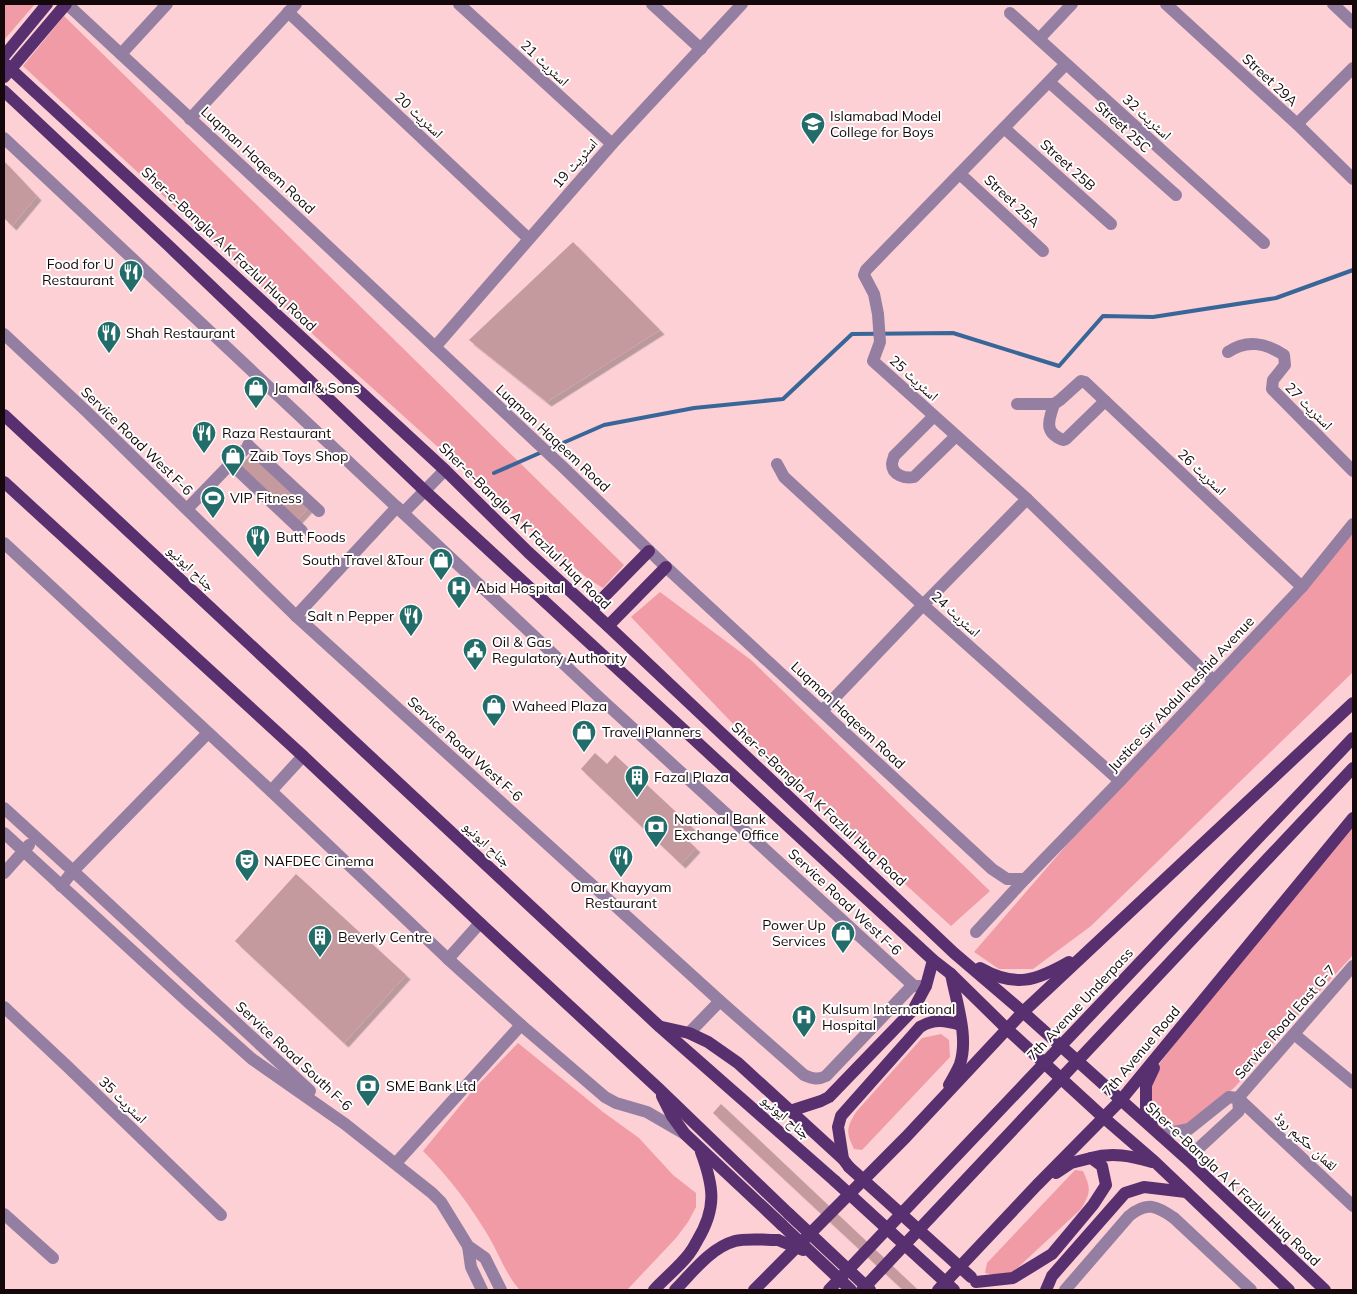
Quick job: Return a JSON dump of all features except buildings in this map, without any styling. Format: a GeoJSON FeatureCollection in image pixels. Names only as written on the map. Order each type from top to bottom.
{"type":"FeatureCollection","features":[{"type":"Feature","properties":{"kind":"main road"},"geometry":{"type":"LineString","coordinates":[[4,56],[47,4]]}},
{"type":"Feature","properties":{"kind":"main road"},"geometry":{"type":"LineString","coordinates":[[6,70],[66,4]]}},
{"type":"Feature","properties":{"kind":"main road","name":"Sher-e-Bangla A K Fazlul Huq Road"},"geometry":{"type":"LineString","coordinates":[[6,70],[47,102],[445,470],[528,552],[954,953],[1023,1012],[1187,1159],[1325,1290]]}},
{"type":"Feature","properties":{"kind":"main road"},"geometry":{"type":"LineString","coordinates":[[4,91],[425,491],[950,974],[1006,1029],[1155,1162],[1289,1290]]}},
{"type":"Feature","properties":{"kind":"main road","name":"جناح ایونیو"},"geometry":{"type":"LineString","coordinates":[[4,415],[660,1027],[835,1181],[954,1290]]}},
{"type":"Feature","properties":{"kind":"main road"},"geometry":{"type":"LineString","coordinates":[[4,482],[303,756],[659,1089],[870,1290]]}},
{"type":"Feature","properties":{"kind":"main road"},"geometry":{"type":"LineString","coordinates":[[591,610],[648,551]]}},
{"type":"Feature","properties":{"kind":"main road"},"geometry":{"type":"LineString","coordinates":[[608,626],[666,567]]}},
{"type":"Feature","properties":{"kind":"main road"},"geometry":{"type":"LineString","coordinates":[[754,1290],[943,1098],[1023,1012],[1353,703]]}},
{"type":"Feature","properties":{"kind":"main road","name":"7th Avenue Underpass"},"geometry":{"type":"LineString","coordinates":[[830,1290],[1353,738]]}},
{"type":"Feature","properties":{"kind":"main road"},"geometry":{"type":"LineString","coordinates":[[862,1290],[1353,768]]}},
{"type":"Feature","properties":{"kind":"main road","name":"7th Avenue Road"},"geometry":{"type":"LineString","coordinates":[[938,1290],[1120,1100],[1353,818]]}},
{"type":"Feature","properties":{"kind":"main road"},"geometry":{"type":"LineString","coordinates":[[954,953],[994,976],[1019,981],[1036,978],[1052,972],[1088,950]]}},
{"type":"Feature","properties":{"kind":"main road"},"geometry":{"type":"LineString","coordinates":[[790,1111],[829,1097],[913,1010],[920,986],[933,960]]}},
{"type":"Feature","properties":{"kind":"main road"},"geometry":{"type":"LineString","coordinates":[[943,1098],[960,1063],[963,1045],[961,1025],[950,974]]}},
{"type":"Feature","properties":{"kind":"main road"},"geometry":{"type":"LineString","coordinates":[[846,1163],[838,1127],[841,1116],[920,1027],[932,1021],[961,1025]]}},
{"type":"Feature","properties":{"kind":"main road"},"geometry":{"type":"LineString","coordinates":[[660,1027],[689,1033],[708,1042],[738,1063],[977,1283],[1013,1278],[1052,1254],[1106,1185],[1102,1166],[1091,1158]]}},
{"type":"Feature","properties":{"kind":"main road"},"geometry":{"type":"LineString","coordinates":[[1160,1135],[1146,1117],[1146,1085],[1161,1052]]}},
{"type":"Feature","properties":{"kind":"main road"},"geometry":{"type":"LineString","coordinates":[[659,1089],[672,1116],[685,1134],[851,1290]]}},
{"type":"Feature","properties":{"kind":"main road"},"geometry":{"type":"LineString","coordinates":[[654,1290],[689,1254],[704,1229],[712,1207],[712,1194],[707,1168],[700,1148]]}},
{"type":"Feature","properties":{"kind":"main road"},"geometry":{"type":"LineString","coordinates":[[1037,1185],[1071,1163],[1102,1155],[1130,1156],[1155,1162]]}},
{"type":"Feature","properties":{"kind":"main road"},"geometry":{"type":"LineString","coordinates":[[1046,1290],[1052,1276],[1126,1194],[1144,1187],[1186,1192]]}},
{"type":"Feature","properties":{"kind":"main road"},"geometry":{"type":"LineString","coordinates":[[675,1290],[720,1247],[736,1241],[778,1240],[810,1252]]}},
{"type":"Feature","properties":{"kind":"street","name":"Luqman Haqeem Road"},"geometry":{"type":"LineString","coordinates":[[66,4],[436,347],[565,469],[648,551],[992,869],[1007,878],[1025,879]]}},
{"type":"Feature","properties":{"kind":"street"},"geometry":{"type":"LineString","coordinates":[[121,54],[167,4]]}},
{"type":"Feature","properties":{"kind":"street","name":"اسٹریٹ 21"},"geometry":{"type":"LineString","coordinates":[[459,4],[612,144]]}},
{"type":"Feature","properties":{"kind":"street"},"geometry":{"type":"LineString","coordinates":[[652,4],[700,49]]}},
{"type":"Feature","properties":{"kind":"street","name":"اسٹریٹ 19"},"geometry":{"type":"LineString","coordinates":[[436,347],[612,144],[742,4]]}},
{"type":"Feature","properties":{"kind":"street"},"geometry":{"type":"LineString","coordinates":[[1039,39],[1072,4]]}},
{"type":"Feature","properties":{"kind":"street","name":"Street 29A"},"geometry":{"type":"LineString","coordinates":[[1166,4],[1296,124],[1353,180]]}},
{"type":"Feature","properties":{"kind":"street"},"geometry":{"type":"LineString","coordinates":[[1333,4],[1353,23]]}},
{"type":"Feature","properties":{"kind":"street"},"geometry":{"type":"LineString","coordinates":[[190,119],[292,8]]}},
{"type":"Feature","properties":{"kind":"street","name":"اسٹریٹ 20"},"geometry":{"type":"LineString","coordinates":[[292,8],[529,239]]}},
{"type":"Feature","properties":{"kind":"street","name":"اسٹریٹ 32"},"geometry":{"type":"LineString","coordinates":[[1010,13],[1264,243]]}},
{"type":"Feature","properties":{"kind":"street","name":"اسٹریٹ 25"},"geometry":{"type":"LineString","coordinates":[[1066,64],[866,270],[864,275],[874,294],[878,314],[880,342],[873,361],[1027,500],[1213,680]]}},
{"type":"Feature","properties":{"kind":"street"},"geometry":{"type":"LineString","coordinates":[[1296,124],[1353,68]]}},
{"type":"Feature","properties":{"kind":"street","name":"Street 25C"},"geometry":{"type":"LineString","coordinates":[[1049,82],[1176,195]]}},
{"type":"Feature","properties":{"kind":"street","name":"Street 25B"},"geometry":{"type":"LineString","coordinates":[[1004,128],[1111,224]]}},
{"type":"Feature","properties":{"kind":"street","name":"Service Road West F-6"},"geometry":{"type":"LineString","coordinates":[[4,138],[601,699],[920,986],[902,995],[826,1076],[815,1079],[804,1075],[296,616],[4,334]]}},
{"type":"Feature","properties":{"kind":"street","name":"Street 25A"},"geometry":{"type":"LineString","coordinates":[[960,174],[1043,250]]}},
{"type":"Feature","properties":{"kind":"street","name":"اسٹریٹ 27"},"geometry":{"type":"LineString","coordinates":[[1228,352],[1252,343],[1276,350],[1284,355],[1285,365],[1272,380],[1272,390],[1353,471]]}},
{"type":"Feature","properties":{"kind":"street","name":"اسٹریٹ 26"},"geometry":{"type":"LineString","coordinates":[[1054,404],[1081,381],[1084,382],[1302,587]]}},
{"type":"Feature","properties":{"kind":"street"},"geometry":{"type":"LineString","coordinates":[[1017,404],[1054,404],[1049,426],[1050,431],[1063,440],[1105,401]]}},
{"type":"Feature","properties":{"kind":"street"},"geometry":{"type":"LineString","coordinates":[[934,416],[894,456],[892,464],[894,470],[900,476],[907,479],[914,477],[956,436]]}},
{"type":"Feature","properties":{"kind":"street"},"geometry":{"type":"LineString","coordinates":[[187,509],[245,448],[320,511]]}},
{"type":"Feature","properties":{"kind":"street"},"geometry":{"type":"LineString","coordinates":[[231,464],[302,531]]}},
{"type":"Feature","properties":{"kind":"street","name":"اسٹریٹ 24"},"geometry":{"type":"LineString","coordinates":[[777,464],[784,477],[923,605],[1120,781]]}},
{"type":"Feature","properties":{"kind":"street"},"geometry":{"type":"LineString","coordinates":[[296,616],[400,510],[425,491],[445,470]]}},
{"type":"Feature","properties":{"kind":"street"},"geometry":{"type":"LineString","coordinates":[[822,711],[1027,500]]}},
{"type":"Feature","properties":{"kind":"street","name":"Justice Sir Abdul Rashid Avenue"},"geometry":{"type":"LineString","coordinates":[[976,932],[1302,587],[1353,524]]}},
{"type":"Feature","properties":{"kind":"street"},"geometry":{"type":"LineString","coordinates":[[4,543],[271,791],[448,959],[521,1025],[605,1097],[616,1103],[647,1112],[685,1134]]}},
{"type":"Feature","properties":{"kind":"street"},"geometry":{"type":"LineString","coordinates":[[61,886],[208,733]]}},
{"type":"Feature","properties":{"kind":"street"},"geometry":{"type":"LineString","coordinates":[[271,791],[303,756]]}},
{"type":"Feature","properties":{"kind":"street","name":"Service Road South F-6"},"geometry":{"type":"LineString","coordinates":[[4,808],[345,1124]]}},
{"type":"Feature","properties":{"kind":"street","name":"Service Road South F-6"},"geometry":{"type":"LineString","coordinates":[[4,833],[252,1059],[345,1124]]}},
{"type":"Feature","properties":{"kind":"street"},"geometry":{"type":"LineString","coordinates":[[4,873],[36,837]]}},
{"type":"Feature","properties":{"kind":"street"},"geometry":{"type":"LineString","coordinates":[[448,959],[480,923]]}},
{"type":"Feature","properties":{"kind":"street","name":"Service Road East G-7"},"geometry":{"type":"LineString","coordinates":[[1238,1098],[1353,966]]}},
{"type":"Feature","properties":{"kind":"street"},"geometry":{"type":"LineString","coordinates":[[689,1033],[720,1001]]}},
{"type":"Feature","properties":{"kind":"street","name":"اسٹریٹ 35"},"geometry":{"type":"LineString","coordinates":[[4,1007],[221,1215]]}},
{"type":"Feature","properties":{"kind":"street"},"geometry":{"type":"LineString","coordinates":[[396,1163],[521,1025]]}},
{"type":"Feature","properties":{"kind":"street"},"geometry":{"type":"LineString","coordinates":[[1294,1034],[1353,1083]]}},
{"type":"Feature","properties":{"kind":"street"},"geometry":{"type":"LineString","coordinates":[[1160,1135],[1189,1129],[1229,1098],[1238,1098],[1238,1111],[1187,1159]]}},
{"type":"Feature","properties":{"kind":"street","name":"لقمان حکیم روڈ"},"geometry":{"type":"LineString","coordinates":[[1238,1098],[1353,1206]]}},
{"type":"Feature","properties":{"kind":"street"},"geometry":{"type":"LineString","coordinates":[[345,1124],[396,1163],[441,1202],[468,1246],[485,1258],[501,1290]]}},
{"type":"Feature","properties":{"kind":"street"},"geometry":{"type":"LineString","coordinates":[[1065,1290],[1129,1216],[1136,1210],[1149,1206],[1161,1209],[1174,1218],[1251,1290]]}},
{"type":"Feature","properties":{"kind":"street"},"geometry":{"type":"LineString","coordinates":[[4,1214],[52,1258]]}},
{"type":"Feature","properties":{"kind":"street"},"geometry":{"type":"LineString","coordinates":[[468,1246],[471,1267],[482,1290]]}},
{"type":"Feature","properties":{"kind":"shaded area"},"geometry":{"type":"Polygon","coordinates":[[[4,4],[35,4],[4,40],[4,4]]]}},
{"type":"Feature","properties":{"kind":"shaded area"},"geometry":{"type":"Polygon","coordinates":[[[64,16],[624,565],[603,588],[587,578],[519,520],[318,339],[23,66],[64,16]]]}},
{"type":"Feature","properties":{"kind":"shaded area"},"geometry":{"type":"Polygon","coordinates":[[[1353,528],[1353,672],[1091,926],[1033,969],[999,969],[974,952],[1141,759],[1353,528]]]}},
{"type":"Feature","properties":{"kind":"shaded area"},"geometry":{"type":"Polygon","coordinates":[[[660,592],[751,660],[990,891],[951,926],[757,749],[631,617],[660,592]]]}},
{"type":"Feature","properties":{"kind":"shaded area"},"geometry":{"type":"Polygon","coordinates":[[[1353,818],[1353,955],[1235,1087],[1205,1113],[1184,1125],[1162,1131],[1151,1115],[1146,1085],[1160,1063],[1276,912],[1353,818]]]}},
{"type":"Feature","properties":{"kind":"shaded area"},"geometry":{"type":"Polygon","coordinates":[[[941,1034],[949,1040],[950,1057],[862,1150],[854,1149],[848,1130],[856,1112],[922,1038],[941,1034]]]}},
{"type":"Feature","properties":{"kind":"shaded area"},"geometry":{"type":"Polygon","coordinates":[[[518,1043],[603,1112],[639,1138],[673,1175],[696,1193],[696,1207],[688,1222],[676,1238],[627,1290],[520,1290],[467,1203],[442,1171],[423,1151],[473,1090],[518,1043]]]}},
{"type":"Feature","properties":{"kind":"shaded area"},"geometry":{"type":"Polygon","coordinates":[[[1075,1170],[1083,1171],[1089,1186],[1087,1198],[1081,1209],[1012,1273],[1001,1276],[985,1273],[987,1263],[1075,1170]]]}},
{"type":"Feature","properties":{"kind":"waterway"},"geometry":{"type":"LineString","coordinates":[[549,449],[604,425],[694,408],[783,399],[852,334],[953,333],[1059,366],[1103,316],[1153,317],[1276,298],[1353,270]]}},
{"type":"Feature","properties":{"kind":"waterway"},"geometry":{"type":"LineString","coordinates":[[494,473],[542,452]]}},
{"type":"Feature","properties":{"kind":"place","name":"Islamabad Model College for Boys"},"geometry":{"type":"Point","coordinates":[813,145]}},
{"type":"Feature","properties":{"kind":"place","name":"Food for U Restaurant"},"geometry":{"type":"Point","coordinates":[131,293]}},
{"type":"Feature","properties":{"kind":"place","name":"Shah Restaurant"},"geometry":{"type":"Point","coordinates":[109,354]}},
{"type":"Feature","properties":{"kind":"place","name":"Jamal & Sons"},"geometry":{"type":"Point","coordinates":[256,409]}},
{"type":"Feature","properties":{"kind":"place","name":"Raza Restaurant"},"geometry":{"type":"Point","coordinates":[204,454]}},
{"type":"Feature","properties":{"kind":"place","name":"Zaib Toys Shop"},"geometry":{"type":"Point","coordinates":[233,477]}},
{"type":"Feature","properties":{"kind":"place","name":"VIP Fitness"},"geometry":{"type":"Point","coordinates":[213,519]}},
{"type":"Feature","properties":{"kind":"place","name":"Butt Foods"},"geometry":{"type":"Point","coordinates":[258,558]}},
{"type":"Feature","properties":{"kind":"place","name":"South Travel &Tour"},"geometry":{"type":"Point","coordinates":[441,581]}},
{"type":"Feature","properties":{"kind":"place","name":"Abid Hospital"},"geometry":{"type":"Point","coordinates":[459,609]}},
{"type":"Feature","properties":{"kind":"place","name":"Salt n Pepper"},"geometry":{"type":"Point","coordinates":[411,637]}},
{"type":"Feature","properties":{"kind":"place","name":"Oil & Gas Regulatory Authority"},"geometry":{"type":"Point","coordinates":[475,671]}},
{"type":"Feature","properties":{"kind":"place","name":"Waheed Plaza"},"geometry":{"type":"Point","coordinates":[494,727]}},
{"type":"Feature","properties":{"kind":"place","name":"Travel Planners"},"geometry":{"type":"Point","coordinates":[584,753]}},
{"type":"Feature","properties":{"kind":"place","name":"Fazal Plaza"},"geometry":{"type":"Point","coordinates":[637,798]}},
{"type":"Feature","properties":{"kind":"place","name":"National Bank Exchange Office"},"geometry":{"type":"Point","coordinates":[656,848]}},
{"type":"Feature","properties":{"kind":"place","name":"Omar Khayyam Restaurant"},"geometry":{"type":"Point","coordinates":[621,878]}},
{"type":"Feature","properties":{"kind":"place","name":"NAFDEC Cinema"},"geometry":{"type":"Point","coordinates":[247,882]}},
{"type":"Feature","properties":{"kind":"place","name":"Power Up Services"},"geometry":{"type":"Point","coordinates":[843,954]}},
{"type":"Feature","properties":{"kind":"place","name":"Beverly Centre"},"geometry":{"type":"Point","coordinates":[320,958]}},
{"type":"Feature","properties":{"kind":"place","name":"Kulsum International Hospital"},"geometry":{"type":"Point","coordinates":[804,1038]}},
{"type":"Feature","properties":{"kind":"place","name":"SME Bank Ltd"},"geometry":{"type":"Point","coordinates":[368,1107]}}]}
